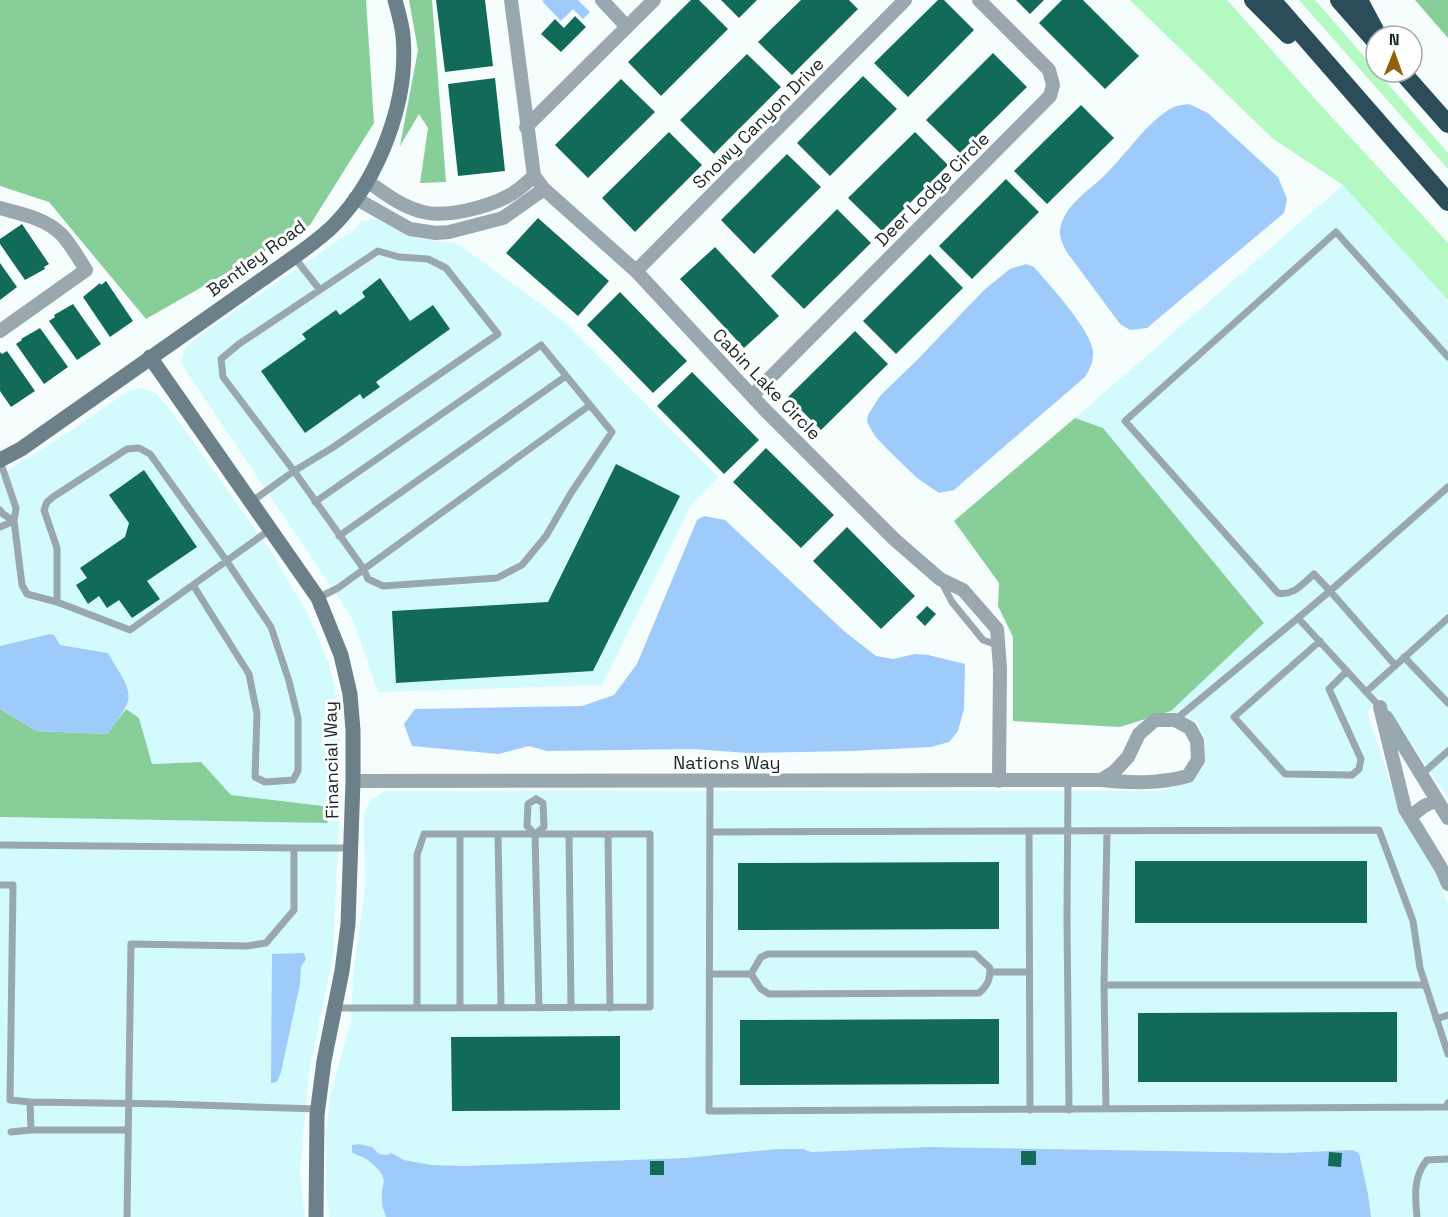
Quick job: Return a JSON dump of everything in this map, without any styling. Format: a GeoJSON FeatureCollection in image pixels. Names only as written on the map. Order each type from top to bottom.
{"type":"FeatureCollection","features":[{"type":"Feature","properties":{"kind":"highway"},"geometry":{"type":"LineString","coordinates":[[1253,0],[1414,164]]}},
{"type":"Feature","properties":{"kind":"highway"},"geometry":{"type":"LineString","coordinates":[[1272,0],[1448,202]]}},
{"type":"Feature","properties":{"kind":"highway"},"geometry":{"type":"LineString","coordinates":[[1339,0],[1364,28]]}},
{"type":"Feature","properties":{"kind":"highway"},"geometry":{"type":"LineString","coordinates":[[1359,0],[1372,24]]}},
{"type":"Feature","properties":{"kind":"highway"},"geometry":{"type":"LineString","coordinates":[[1413,84],[1448,124]]}},
{"type":"Feature","properties":{"kind":"street","name":"Bentley Road"},"geometry":{"type":"LineString","coordinates":[[0,460],[21,449],[294,257],[334,225],[367,181],[391,129],[403,66],[403,35],[395,0]]}},
{"type":"Feature","properties":{"kind":"street","name":"Cabin Lake Circle"},"geometry":{"type":"LineString","coordinates":[[511,0],[534,176],[544,189],[636,271],[752,396],[894,539],[940,579],[963,590],[997,629],[1000,668],[999,781]]}},
{"type":"Feature","properties":{"kind":"street"},"geometry":{"type":"LineString","coordinates":[[602,0],[627,27]]}},
{"type":"Feature","properties":{"kind":"street"},"geometry":{"type":"LineString","coordinates":[[526,127],[654,0]]}},
{"type":"Feature","properties":{"kind":"street","name":"Snowy Canyon Drive"},"geometry":{"type":"LineString","coordinates":[[636,271],[905,0]]}},
{"type":"Feature","properties":{"kind":"street","name":"Deer Lodge Circle"},"geometry":{"type":"LineString","coordinates":[[752,396],[1050,96],[1053,85],[1049,70],[979,0]]}},
{"type":"Feature","properties":{"kind":"street"},"geometry":{"type":"LineString","coordinates":[[367,181],[395,200],[421,212],[434,214],[472,209],[496,201],[518,190],[534,176]]}},
{"type":"Feature","properties":{"kind":"street"},"geometry":{"type":"LineString","coordinates":[[355,198],[410,229],[436,233],[449,232],[503,218],[544,189]]}},
{"type":"Feature","properties":{"kind":"street"},"geometry":{"type":"LineString","coordinates":[[0,208],[36,218],[49,225],[61,234],[86,270],[0,331]]}},
{"type":"Feature","properties":{"kind":"street","name":"Financial Way"},"geometry":{"type":"LineString","coordinates":[[150,357],[318,598],[341,655],[350,694],[353,782],[348,924],[318,1109],[316,1217]]}},
{"type":"Feature","properties":{"kind":"street"},"geometry":{"type":"LineString","coordinates":[[1380,707],[1448,818]]}},
{"type":"Feature","properties":{"kind":"street"},"geometry":{"type":"LineString","coordinates":[[1380,707],[1405,809],[1441,868],[1448,884]]}},
{"type":"Feature","properties":{"kind":"street"},"geometry":{"type":"LineString","coordinates":[[1101,780],[1114,772],[1128,757],[1139,734],[1155,720],[1175,720]]}},
{"type":"Feature","properties":{"kind":"street","name":"Nations Way"},"geometry":{"type":"LineString","coordinates":[[353,782],[710,780],[1158,782],[1188,776],[1198,760],[1197,741],[1190,728],[1175,720]]}},
{"type":"Feature","properties":{"kind":"street"},"geometry":{"type":"LineString","coordinates":[[1410,817],[1424,806],[1437,800]]}},
{"type":"Feature","properties":{"kind":"lane"},"geometry":{"type":"LineString","coordinates":[[1395,665],[1314,574],[1294,592],[1286,595],[1278,593],[1125,421],[1336,232],[1448,357]]}},
{"type":"Feature","properties":{"kind":"lane"},"geometry":{"type":"LineString","coordinates":[[251,502],[294,471],[332,448],[498,334],[446,268],[428,258],[399,257],[378,252],[239,344],[221,359],[223,376],[294,471],[315,502],[339,536],[363,568],[368,579],[383,586],[497,578],[522,565],[546,536],[571,493],[612,432],[541,345],[315,502]]}},
{"type":"Feature","properties":{"kind":"lane"},"geometry":{"type":"LineString","coordinates":[[294,257],[320,290]]}},
{"type":"Feature","properties":{"kind":"lane"},"geometry":{"type":"LineString","coordinates":[[339,536],[566,376]]}},
{"type":"Feature","properties":{"kind":"lane"},"geometry":{"type":"LineString","coordinates":[[318,598],[338,588],[590,405]]}},
{"type":"Feature","properties":{"kind":"lane"},"geometry":{"type":"LineString","coordinates":[[57,602],[57,548],[44,510],[46,502],[127,449],[139,448],[150,454],[271,627],[289,681],[298,718],[298,771],[292,780],[264,782],[255,777],[257,714],[249,674],[193,585]]}},
{"type":"Feature","properties":{"kind":"lane"},"geometry":{"type":"LineString","coordinates":[[0,460],[16,508],[14,520],[22,585],[27,594],[57,602],[130,630],[271,529]]}},
{"type":"Feature","properties":{"kind":"lane"},"geometry":{"type":"LineString","coordinates":[[1175,720],[1298,618],[1448,487]]}},
{"type":"Feature","properties":{"kind":"lane"},"geometry":{"type":"LineString","coordinates":[[0,510],[14,520]]}},
{"type":"Feature","properties":{"kind":"lane"},"geometry":{"type":"LineString","coordinates":[[0,526],[14,520]]}},
{"type":"Feature","properties":{"kind":"lane"},"geometry":{"type":"LineString","coordinates":[[1298,618],[1380,707]]}},
{"type":"Feature","properties":{"kind":"lane"},"geometry":{"type":"LineString","coordinates":[[1366,692],[1448,618]]}},
{"type":"Feature","properties":{"kind":"lane"},"geometry":{"type":"LineString","coordinates":[[1320,641],[1234,717],[1285,774],[1352,775],[1359,769],[1361,759],[1329,689],[1347,671]]}},
{"type":"Feature","properties":{"kind":"lane"},"geometry":{"type":"LineString","coordinates":[[1404,657],[1448,703]]}},
{"type":"Feature","properties":{"kind":"lane"},"geometry":{"type":"LineString","coordinates":[[1421,775],[1448,752]]}},
{"type":"Feature","properties":{"kind":"lane"},"geometry":{"type":"LineString","coordinates":[[710,780],[710,1111],[1446,1107],[1448,1103]]}},
{"type":"Feature","properties":{"kind":"lane"},"geometry":{"type":"LineString","coordinates":[[1068,780],[1069,1110]]}},
{"type":"Feature","properties":{"kind":"lane"},"geometry":{"type":"LineString","coordinates":[[536,781],[537,799]]}},
{"type":"Feature","properties":{"kind":"lane"},"geometry":{"type":"LineString","coordinates":[[535,834],[544,828],[543,803],[537,799]]}},
{"type":"Feature","properties":{"kind":"lane"},"geometry":{"type":"LineString","coordinates":[[537,799],[528,804],[527,826],[535,834],[539,1008]]}},
{"type":"Feature","properties":{"kind":"lane"},"geometry":{"type":"LineString","coordinates":[[710,832],[1379,830],[1413,921],[1420,968],[1448,1054]]}},
{"type":"Feature","properties":{"kind":"lane"},"geometry":{"type":"LineString","coordinates":[[1029,831],[1030,1110]]}},
{"type":"Feature","properties":{"kind":"lane"},"geometry":{"type":"LineString","coordinates":[[1106,1109],[1104,985],[1107,831]]}},
{"type":"Feature","properties":{"kind":"lane"},"geometry":{"type":"LineString","coordinates":[[334,1008],[417,1008],[460,1008],[501,1007],[610,1008],[650,1007],[650,834],[424,834],[417,855],[417,1008]]}},
{"type":"Feature","properties":{"kind":"lane"},"geometry":{"type":"LineString","coordinates":[[459,834],[460,1008]]}},
{"type":"Feature","properties":{"kind":"lane"},"geometry":{"type":"LineString","coordinates":[[498,834],[501,1007]]}},
{"type":"Feature","properties":{"kind":"lane"},"geometry":{"type":"LineString","coordinates":[[569,834],[571,1008]]}},
{"type":"Feature","properties":{"kind":"lane"},"geometry":{"type":"LineString","coordinates":[[608,834],[610,1008]]}},
{"type":"Feature","properties":{"kind":"lane"},"geometry":{"type":"LineString","coordinates":[[0,845],[352,848]]}},
{"type":"Feature","properties":{"kind":"lane"},"geometry":{"type":"LineString","coordinates":[[128,1217],[131,944],[247,946],[266,943],[294,910],[294,848]]}},
{"type":"Feature","properties":{"kind":"lane"},"geometry":{"type":"LineString","coordinates":[[0,885],[13,885],[10,1100],[318,1109]]}},
{"type":"Feature","properties":{"kind":"lane"},"geometry":{"type":"LineString","coordinates":[[768,954],[975,954],[990,968],[990,978],[986,987],[979,993],[768,994],[761,989],[751,974],[761,957],[768,954]]}},
{"type":"Feature","properties":{"kind":"lane"},"geometry":{"type":"LineString","coordinates":[[990,972],[1029,972]]}},
{"type":"Feature","properties":{"kind":"lane"},"geometry":{"type":"LineString","coordinates":[[710,974],[751,974]]}},
{"type":"Feature","properties":{"kind":"lane"},"geometry":{"type":"LineString","coordinates":[[1104,985],[1425,985]]}},
{"type":"Feature","properties":{"kind":"lane"},"geometry":{"type":"LineString","coordinates":[[1436,1019],[1448,1015]]}},
{"type":"Feature","properties":{"kind":"lane"},"geometry":{"type":"LineString","coordinates":[[30,1102],[31,1130]]}},
{"type":"Feature","properties":{"kind":"lane"},"geometry":{"type":"LineString","coordinates":[[11,1132],[128,1130]]}},
{"type":"Feature","properties":{"kind":"lane"},"geometry":{"type":"LineString","coordinates":[[1417,1217],[1415,1192],[1420,1169],[1427,1160],[1448,1159]]}},
{"type":"Feature","properties":{"kind":"shaded area"},"geometry":{"type":"Polygon","coordinates":[[[1343,185],[1448,300],[1448,798],[1380,696],[1367,712],[1401,816],[1432,865],[1448,904],[1448,1217],[1371,1217],[1359,1153],[1352,1150],[1285,1153],[929,1147],[811,1152],[803,1149],[777,1149],[685,1158],[465,1166],[431,1165],[404,1160],[397,1156],[379,1154],[372,1147],[356,1156],[366,1158],[384,1175],[382,1203],[386,1217],[329,1217],[326,1191],[326,1132],[330,1096],[351,1022],[353,975],[365,888],[364,814],[369,802],[385,791],[1161,791],[1190,782],[1203,768],[1205,740],[1197,721],[1171,711],[1264,623],[1103,428],[1075,418],[1343,185]]]}},
{"type":"Feature","properties":{"kind":"shaded area"},"geometry":{"type":"Polygon","coordinates":[[[375,219],[417,238],[458,244],[565,322],[718,477],[691,505],[602,685],[378,692],[353,620],[181,363],[185,349],[196,338],[355,229],[361,221],[375,219]]]}},
{"type":"Feature","properties":{"kind":"shaded area"},"geometry":{"type":"Polygon","coordinates":[[[141,388],[156,393],[175,416],[270,550],[308,614],[326,656],[335,687],[340,731],[339,823],[333,954],[309,1073],[300,1171],[305,1217],[0,1217],[0,817],[328,823],[323,806],[231,795],[201,762],[152,764],[139,718],[126,709],[129,691],[108,653],[60,645],[50,634],[0,646],[0,475],[66,434],[128,391],[141,388]]]}},
{"type":"Feature","properties":{"kind":"green space"},"geometry":{"type":"Polygon","coordinates":[[[0,0],[366,0],[374,123],[310,225],[146,319],[49,202],[0,186],[0,0]]]}},
{"type":"Feature","properties":{"kind":"green space"},"geometry":{"type":"Polygon","coordinates":[[[409,0],[432,0],[446,182],[420,183],[428,128],[419,114],[400,146],[418,50],[409,0]]]}},
{"type":"Feature","properties":{"kind":"green space"},"geometry":{"type":"Polygon","coordinates":[[[1130,0],[1227,0],[1448,243],[1448,300],[1343,185],[1272,138],[1130,0]]]}},
{"type":"Feature","properties":{"kind":"green space"},"geometry":{"type":"Polygon","coordinates":[[[1299,0],[1315,0],[1364,56],[1364,74],[1299,0]]]}},
{"type":"Feature","properties":{"kind":"green space"},"geometry":{"type":"Polygon","coordinates":[[[1415,0],[1448,0],[1448,38],[1415,0]]]}},
{"type":"Feature","properties":{"kind":"green space"},"geometry":{"type":"Polygon","coordinates":[[[1373,84],[1388,84],[1448,153],[1448,169],[1373,84]]]}},
{"type":"Feature","properties":{"kind":"green space"},"geometry":{"type":"Polygon","coordinates":[[[1075,418],[1103,428],[1264,623],[1171,711],[1120,727],[1013,721],[1013,637],[998,606],[999,583],[954,521],[1075,418]]]}},
{"type":"Feature","properties":{"kind":"green space"},"geometry":{"type":"Polygon","coordinates":[[[0,709],[37,731],[107,734],[126,709],[139,718],[152,764],[201,762],[231,795],[323,806],[328,823],[0,817],[0,709]]]}},
{"type":"Feature","properties":{"kind":"water"},"geometry":{"type":"Polygon","coordinates":[[[578,0],[590,12],[583,19],[573,9],[561,21],[542,1],[578,0]]]}},
{"type":"Feature","properties":{"kind":"water"},"geometry":{"type":"Polygon","coordinates":[[[1189,104],[1208,113],[1278,177],[1287,199],[1284,213],[1147,328],[1130,330],[1120,324],[1066,251],[1060,235],[1061,225],[1073,204],[1111,169],[1158,118],[1170,109],[1189,104]]]}},
{"type":"Feature","properties":{"kind":"water"},"geometry":{"type":"Polygon","coordinates":[[[1026,264],[1034,267],[1084,330],[1093,351],[1091,365],[1085,377],[954,490],[939,493],[917,478],[875,436],[867,422],[868,415],[880,396],[984,290],[1010,269],[1026,264]]]}},
{"type":"Feature","properties":{"kind":"water"},"geometry":{"type":"Polygon","coordinates":[[[704,516],[725,520],[844,631],[876,656],[893,659],[915,654],[928,655],[965,664],[964,709],[958,731],[949,742],[931,747],[747,753],[693,749],[547,751],[529,746],[498,754],[412,746],[404,724],[415,709],[582,706],[614,695],[637,664],[697,520],[704,516]]]}},
{"type":"Feature","properties":{"kind":"water"},"geometry":{"type":"Polygon","coordinates":[[[54,635],[60,645],[108,653],[127,686],[128,701],[107,734],[37,731],[0,709],[0,646],[54,635]]]}},
{"type":"Feature","properties":{"kind":"water"},"geometry":{"type":"Polygon","coordinates":[[[304,953],[306,959],[301,967],[300,984],[281,1072],[277,1082],[271,1083],[272,954],[304,953]]]}},
{"type":"Feature","properties":{"kind":"water"},"geometry":{"type":"Polygon","coordinates":[[[352,1145],[372,1147],[379,1154],[391,1153],[404,1160],[431,1165],[465,1166],[685,1158],[777,1149],[803,1149],[811,1152],[929,1147],[1285,1153],[1352,1150],[1359,1153],[1371,1217],[386,1217],[382,1203],[383,1177],[367,1159],[352,1152],[352,1145]]]}},
{"type":"Feature","properties":{"kind":"building"},"geometry":{"type":"Polygon","coordinates":[[[436,0],[485,0],[493,66],[445,72],[436,0]]]}},
{"type":"Feature","properties":{"kind":"building"},"geometry":{"type":"Polygon","coordinates":[[[691,0],[699,0],[728,29],[661,96],[628,62],[691,0]]]}},
{"type":"Feature","properties":{"kind":"building"},"geometry":{"type":"Polygon","coordinates":[[[721,0],[757,0],[739,18],[721,0]]]}},
{"type":"Feature","properties":{"kind":"building"},"geometry":{"type":"Polygon","coordinates":[[[801,0],[849,0],[858,9],[792,75],[758,42],[801,0]]]}},
{"type":"Feature","properties":{"kind":"building"},"geometry":{"type":"Polygon","coordinates":[[[938,0],[944,0],[974,30],[908,97],[874,63],[938,0]]]}},
{"type":"Feature","properties":{"kind":"building"},"geometry":{"type":"Polygon","coordinates":[[[1016,0],[1044,0],[1030,14],[1016,0]]]}},
{"type":"Feature","properties":{"kind":"building"},"geometry":{"type":"Polygon","coordinates":[[[1062,0],[1083,0],[1139,56],[1105,89],[1039,23],[1062,0]]]}},
{"type":"Feature","properties":{"kind":"building"},"geometry":{"type":"Polygon","coordinates":[[[575,16],[586,27],[561,52],[541,34],[555,19],[564,28],[575,16]]]}},
{"type":"Feature","properties":{"kind":"building"},"geometry":{"type":"Polygon","coordinates":[[[993,53],[1027,87],[960,153],[926,120],[993,53]]]}},
{"type":"Feature","properties":{"kind":"building"},"geometry":{"type":"Polygon","coordinates":[[[747,54],[781,87],[714,154],[680,120],[747,54]]]}},
{"type":"Feature","properties":{"kind":"building"},"geometry":{"type":"Polygon","coordinates":[[[863,76],[897,109],[830,176],[797,143],[863,76]]]}},
{"type":"Feature","properties":{"kind":"building"},"geometry":{"type":"Polygon","coordinates":[[[495,78],[505,171],[458,176],[448,84],[495,78]]]}},
{"type":"Feature","properties":{"kind":"building"},"geometry":{"type":"Polygon","coordinates":[[[621,79],[655,112],[588,178],[555,145],[621,79]]]}},
{"type":"Feature","properties":{"kind":"building"},"geometry":{"type":"Polygon","coordinates":[[[1081,105],[1114,138],[1047,204],[1014,171],[1081,105]]]}},
{"type":"Feature","properties":{"kind":"building"},"geometry":{"type":"Polygon","coordinates":[[[669,132],[702,165],[635,232],[602,198],[669,132]]]}},
{"type":"Feature","properties":{"kind":"building"},"geometry":{"type":"Polygon","coordinates":[[[915,132],[948,165],[882,231],[848,198],[915,132]]]}},
{"type":"Feature","properties":{"kind":"building"},"geometry":{"type":"Polygon","coordinates":[[[787,154],[821,187],[754,254],[721,220],[787,154]]]}},
{"type":"Feature","properties":{"kind":"building"},"geometry":{"type":"Polygon","coordinates":[[[1006,179],[1039,212],[972,279],[939,246],[1006,179]]]}},
{"type":"Feature","properties":{"kind":"building"},"geometry":{"type":"Polygon","coordinates":[[[837,209],[871,243],[804,309],[771,276],[837,209]]]}},
{"type":"Feature","properties":{"kind":"building"},"geometry":{"type":"Polygon","coordinates":[[[538,218],[609,281],[578,316],[506,253],[538,218]]]}},
{"type":"Feature","properties":{"kind":"building"},"geometry":{"type":"Polygon","coordinates":[[[22,224],[49,264],[44,267],[45,269],[25,280],[0,244],[0,239],[22,224]]]}},
{"type":"Feature","properties":{"kind":"building"},"geometry":{"type":"Polygon","coordinates":[[[715,247],[779,316],[744,348],[680,279],[715,247]]]}},
{"type":"Feature","properties":{"kind":"building"},"geometry":{"type":"Polygon","coordinates":[[[930,254],[963,288],[896,354],[863,321],[930,254]]]}},
{"type":"Feature","properties":{"kind":"building"},"geometry":{"type":"Polygon","coordinates":[[[0,263],[17,287],[0,300],[0,263]]]}},
{"type":"Feature","properties":{"kind":"building"},"geometry":{"type":"Polygon","coordinates":[[[380,278],[410,321],[433,305],[450,329],[376,382],[380,387],[363,399],[360,394],[305,433],[261,371],[306,339],[302,334],[336,310],[340,315],[365,297],[362,292],[380,278]]]}},
{"type":"Feature","properties":{"kind":"building"},"geometry":{"type":"Polygon","coordinates":[[[106,281],[133,321],[110,337],[83,297],[106,281]]]}},
{"type":"Feature","properties":{"kind":"building"},"geometry":{"type":"Polygon","coordinates":[[[620,292],[687,361],[653,393],[587,325],[620,292]]]}},
{"type":"Feature","properties":{"kind":"building"},"geometry":{"type":"Polygon","coordinates":[[[73,304],[101,344],[77,360],[49,321],[55,317],[54,315],[73,304]]]}},
{"type":"Feature","properties":{"kind":"building"},"geometry":{"type":"Polygon","coordinates":[[[40,328],[68,367],[44,384],[16,344],[40,328]]]}},
{"type":"Feature","properties":{"kind":"building"},"geometry":{"type":"Polygon","coordinates":[[[855,331],[888,364],[821,430],[788,397],[855,331]]]}},
{"type":"Feature","properties":{"kind":"building"},"geometry":{"type":"Polygon","coordinates":[[[7,351],[35,391],[11,407],[0,391],[0,352],[2,354],[7,351]]]}},
{"type":"Feature","properties":{"kind":"building"},"geometry":{"type":"Polygon","coordinates":[[[692,372],[759,440],[724,474],[657,406],[692,372]]]}},
{"type":"Feature","properties":{"kind":"building"},"geometry":{"type":"Polygon","coordinates":[[[766,448],[834,515],[801,548],[733,482],[766,448]]]}},
{"type":"Feature","properties":{"kind":"building"},"geometry":{"type":"Polygon","coordinates":[[[616,464],[680,496],[593,671],[396,683],[392,611],[548,602],[616,464]]]}},
{"type":"Feature","properties":{"kind":"building"},"geometry":{"type":"Polygon","coordinates":[[[144,470],[197,547],[147,581],[160,599],[132,618],[119,600],[107,608],[99,596],[88,604],[76,585],[87,578],[80,568],[125,537],[129,523],[109,495],[144,470]]]}},
{"type":"Feature","properties":{"kind":"building"},"geometry":{"type":"Polygon","coordinates":[[[847,527],[915,596],[881,629],[813,561],[847,527]]]}},
{"type":"Feature","properties":{"kind":"building"},"geometry":{"type":"Polygon","coordinates":[[[927,606],[936,614],[925,626],[916,617],[927,606]]]}},
{"type":"Feature","properties":{"kind":"building"},"geometry":{"type":"Polygon","coordinates":[[[1135,861],[1367,861],[1367,923],[1135,923],[1135,861]]]}},
{"type":"Feature","properties":{"kind":"building"},"geometry":{"type":"Polygon","coordinates":[[[999,862],[999,929],[738,930],[738,863],[999,862]]]}},
{"type":"Feature","properties":{"kind":"building"},"geometry":{"type":"Polygon","coordinates":[[[1397,1012],[1397,1082],[1138,1082],[1138,1013],[1397,1012]]]}},
{"type":"Feature","properties":{"kind":"building"},"geometry":{"type":"Polygon","coordinates":[[[999,1019],[999,1084],[740,1085],[740,1020],[999,1019]]]}},
{"type":"Feature","properties":{"kind":"building"},"geometry":{"type":"Polygon","coordinates":[[[620,1036],[620,1110],[452,1111],[451,1037],[620,1036]]]}},
{"type":"Feature","properties":{"kind":"building"},"geometry":{"type":"Polygon","coordinates":[[[1021,1151],[1036,1151],[1036,1165],[1021,1165],[1021,1151]]]}},
{"type":"Feature","properties":{"kind":"building"},"geometry":{"type":"Polygon","coordinates":[[[1329,1152],[1342,1153],[1341,1167],[1328,1166],[1329,1152]]]}},
{"type":"Feature","properties":{"kind":"building"},"geometry":{"type":"Polygon","coordinates":[[[650,1161],[664,1161],[664,1175],[650,1175],[650,1161]]]}}]}
